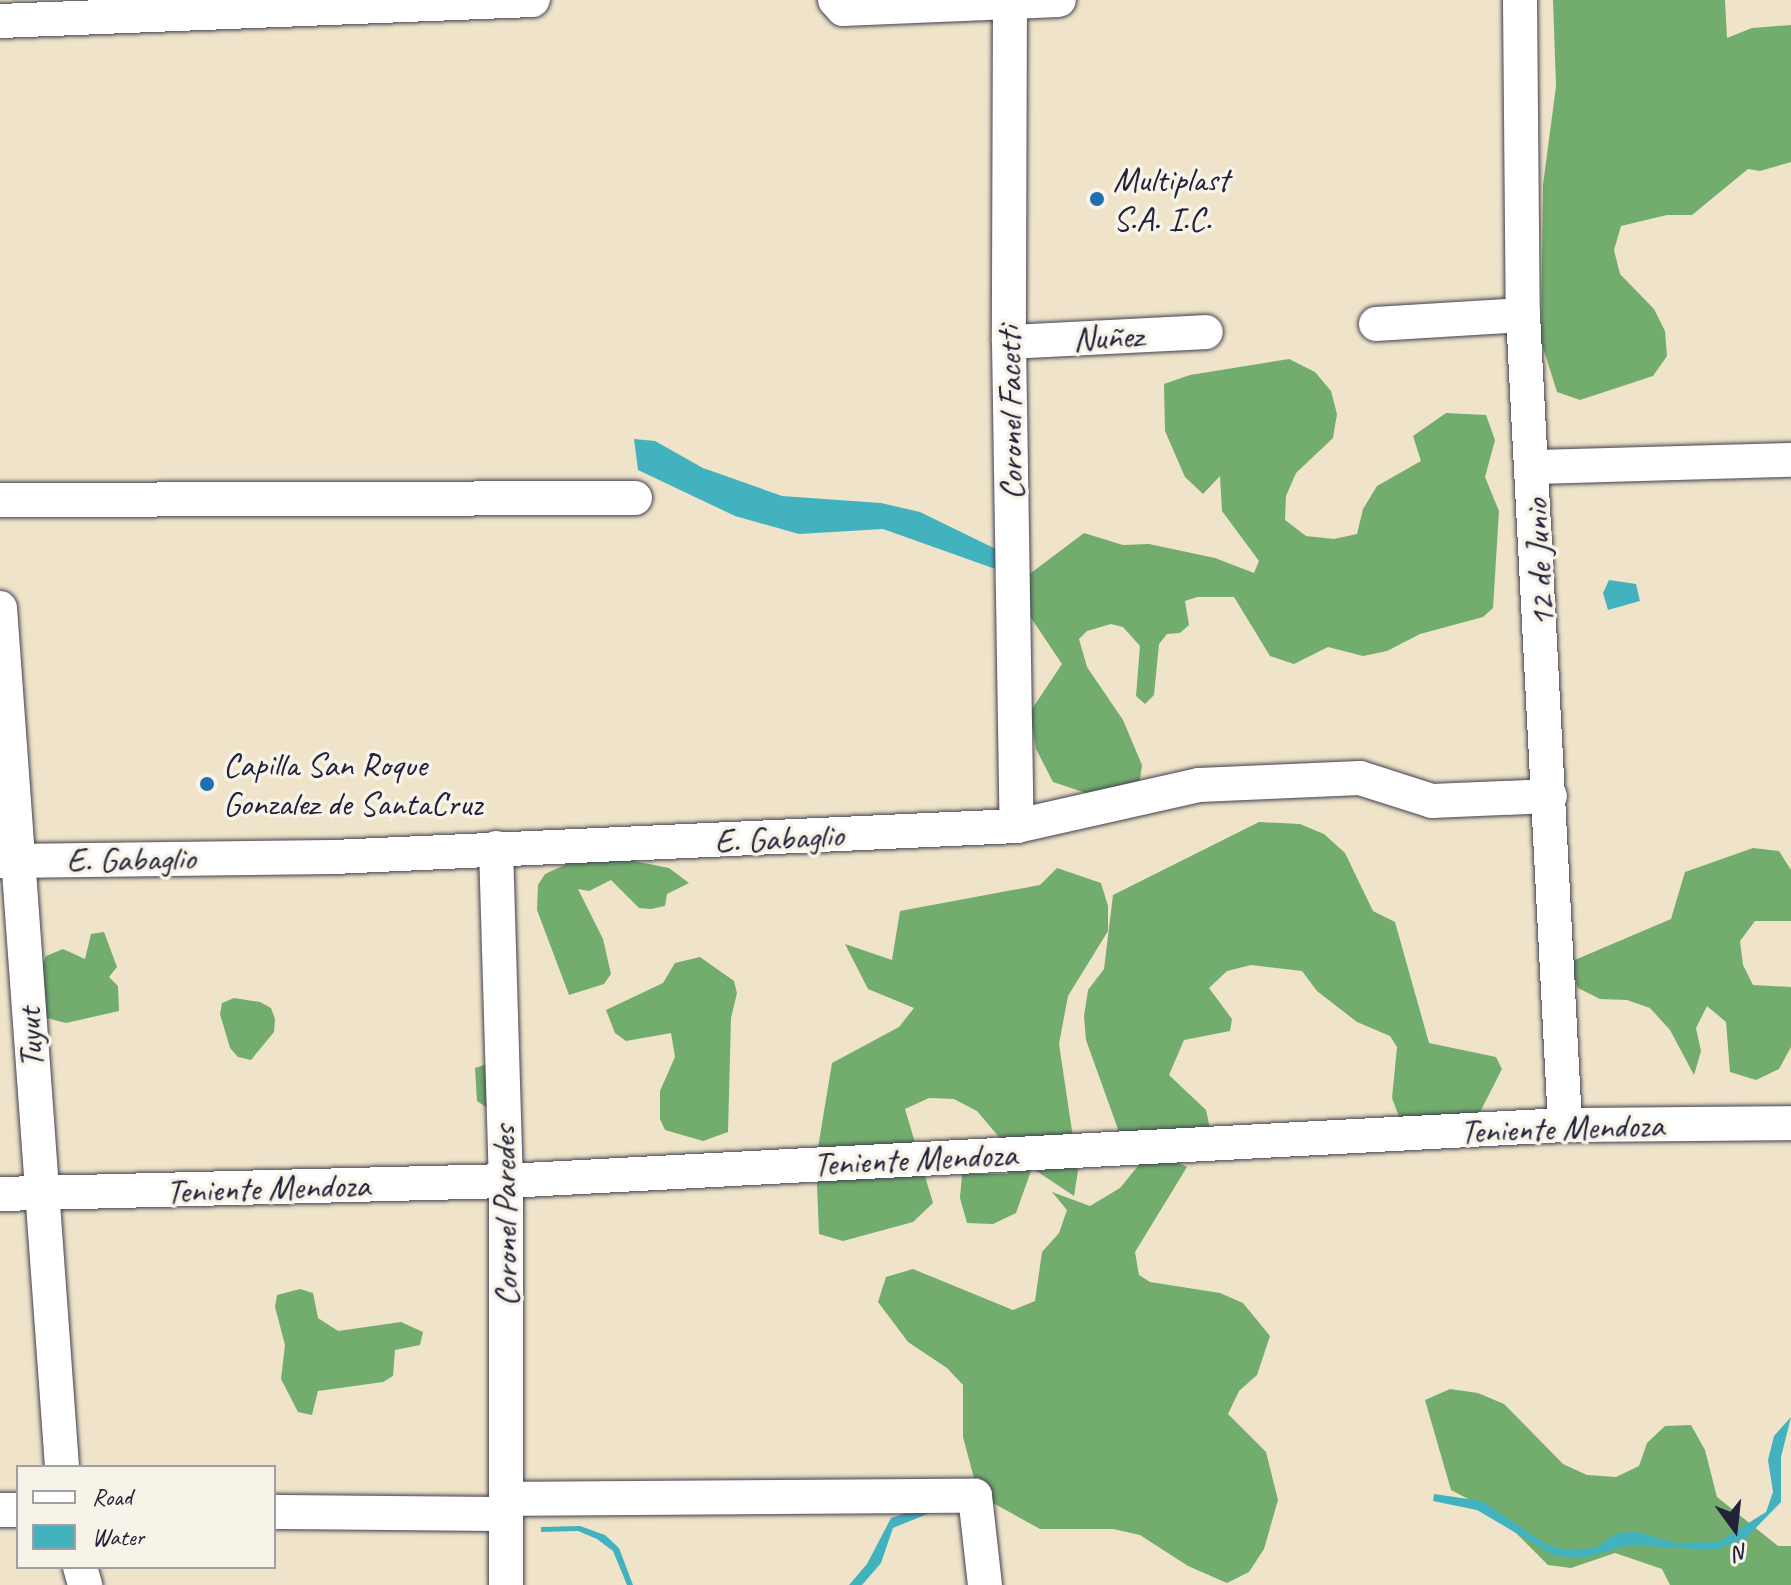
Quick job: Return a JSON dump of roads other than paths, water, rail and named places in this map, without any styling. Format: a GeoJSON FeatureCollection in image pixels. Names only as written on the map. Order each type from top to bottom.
{"type":"FeatureCollection","features":[{"type":"Feature","properties":{"kind":"street"},"geometry":{"type":"LineString","coordinates":[[835,0],[843,9],[1059,0]]}},
{"type":"Feature","properties":{"kind":"street","name":"12 de Junio"},"geometry":{"type":"LineString","coordinates":[[1520,0],[1523,315],[1535,467],[1565,1125]]}},
{"type":"Feature","properties":{"kind":"street"},"geometry":{"type":"LineString","coordinates":[[0,21],[512,1]]}},
{"type":"Feature","properties":{"kind":"street","name":"Coronel Facetti"},"geometry":{"type":"LineString","coordinates":[[1010,2],[1009,342],[1017,826]]}},
{"type":"Feature","properties":{"kind":"street"},"geometry":{"type":"LineString","coordinates":[[1376,324],[1523,315]]}},
{"type":"Feature","properties":{"kind":"street","name":"Nuñez"},"geometry":{"type":"LineString","coordinates":[[1009,342],[1206,332]]}},
{"type":"Feature","properties":{"kind":"street"},"geometry":{"type":"LineString","coordinates":[[1535,467],[1791,460]]}},
{"type":"Feature","properties":{"kind":"street"},"geometry":{"type":"LineString","coordinates":[[0,500],[635,498]]}},
{"type":"Feature","properties":{"kind":"street","name":"Tuyut"},"geometry":{"type":"LineString","coordinates":[[0,608],[10,861],[62,1465]]}},
{"type":"Feature","properties":{"kind":"street","name":"E. Gabaglio"},"geometry":{"type":"LineString","coordinates":[[10,861],[334,857],[1017,826],[1199,785],[1360,778],[1432,801],[1550,796]]}},
{"type":"Feature","properties":{"kind":"street","name":"Coronel Paredes"},"geometry":{"type":"LineString","coordinates":[[496,848],[506,1181],[506,1585]]}},
{"type":"Feature","properties":{"kind":"street","name":"Teniente Mendoza"},"geometry":{"type":"LineString","coordinates":[[0,1194],[506,1181],[1565,1125],[1791,1123]]}},
{"type":"Feature","properties":{"kind":"street"},"geometry":{"type":"LineString","coordinates":[[276,1512],[975,1496],[985,1585]]}},
{"type":"Feature","properties":{"kind":"water"},"geometry":{"type":"Polygon","coordinates":[[[634,439],[655,441],[703,468],[782,496],[881,503],[920,512],[1002,552],[1001,571],[883,529],[799,534],[735,516],[638,470],[634,439]]]}},
{"type":"Feature","properties":{"kind":"water"},"geometry":{"type":"Polygon","coordinates":[[[1609,580],[1636,584],[1640,601],[1608,610],[1603,593],[1609,580]]]}},
{"type":"Feature","properties":{"kind":"water"},"geometry":{"type":"Polygon","coordinates":[[[1791,1417],[1781,1457],[1781,1502],[1745,1539],[1714,1550],[1630,1545],[1582,1558],[1555,1556],[1477,1510],[1433,1501],[1434,1494],[1482,1501],[1546,1544],[1565,1550],[1595,1548],[1616,1533],[1637,1532],[1676,1543],[1718,1542],[1766,1512],[1773,1492],[1768,1460],[1774,1436],[1791,1417]]]}},
{"type":"Feature","properties":{"kind":"water"},"geometry":{"type":"Polygon","coordinates":[[[927,1506],[937,1510],[893,1528],[881,1563],[862,1585],[849,1585],[867,1564],[891,1518],[927,1506]]]}},
{"type":"Feature","properties":{"kind":"water"},"geometry":{"type":"Polygon","coordinates":[[[580,1526],[605,1535],[619,1548],[633,1585],[627,1585],[613,1551],[597,1539],[578,1531],[541,1532],[541,1527],[580,1526]]]}},
{"type":"Feature","properties":{"kind":"place","name":"Multiplast S.A. I.C."},"geometry":{"type":"Point","coordinates":[1097,199]}},
{"type":"Feature","properties":{"kind":"place","name":"Capilla San Roque Gonzalez de SantaCruz"},"geometry":{"type":"Point","coordinates":[207,784]}}]}
